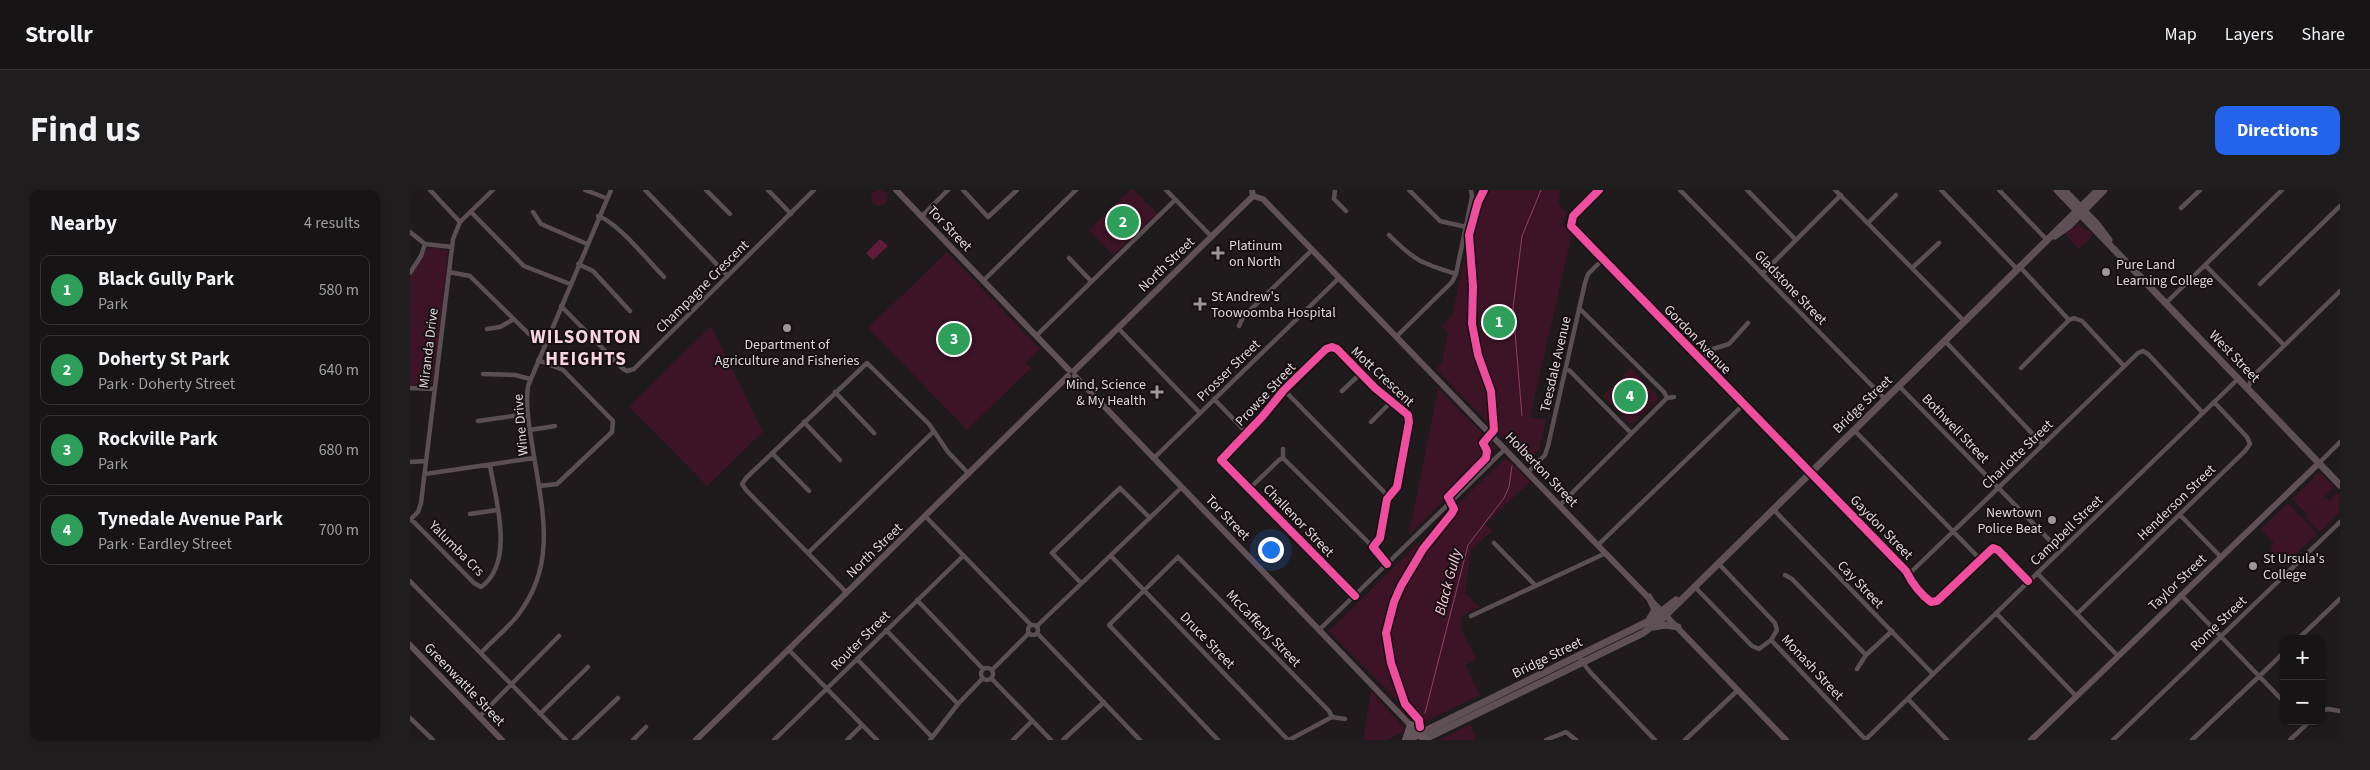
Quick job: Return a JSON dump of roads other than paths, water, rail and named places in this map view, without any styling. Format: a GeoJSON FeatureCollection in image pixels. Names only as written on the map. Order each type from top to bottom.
{"type":"FeatureCollection","features":[{"type":"Feature","properties":{"kind":"highway"},"geometry":{"type":"LineString","coordinates":[[1406,740],[1410,725]]}},
{"type":"Feature","properties":{"kind":"highway","name":"Bridge Street"},"geometry":{"type":"LineString","coordinates":[[1406,740],[1423,738]]}},
{"type":"Feature","properties":{"kind":"main road","name":"West Street"},"geometry":{"type":"LineString","coordinates":[[2057,190],[2067,201],[2103,231],[2111,245]]}},
{"type":"Feature","properties":{"kind":"main road","name":"West Street"},"geometry":{"type":"LineString","coordinates":[[2064,190],[2099,235],[2167,302],[2340,485]]}},
{"type":"Feature","properties":{"kind":"main road","name":"Bridge Street"},"geometry":{"type":"LineString","coordinates":[[1423,738],[1438,733],[1582,662],[1650,624],[1664,613],[1718,563],[2048,241],[2069,226],[2098,190]]}},
{"type":"Feature","properties":{"kind":"main road","name":"Bridge Street"},"geometry":{"type":"LineString","coordinates":[[2048,241],[2054,232],[2104,190]]}},
{"type":"Feature","properties":{"kind":"main road"},"geometry":{"type":"LineString","coordinates":[[2054,232],[2067,212],[2067,201]]}},
{"type":"Feature","properties":{"kind":"main road"},"geometry":{"type":"LineString","coordinates":[[2069,226],[2080,224],[2099,235]]}},
{"type":"Feature","properties":{"kind":"main road"},"geometry":{"type":"LineString","coordinates":[[1649,597],[1655,610],[1650,624],[1678,627]]}},
{"type":"Feature","properties":{"kind":"main road","name":"Bridge Street"},"geometry":{"type":"LineString","coordinates":[[1423,738],[1578,656],[1650,624]]}},
{"type":"Feature","properties":{"kind":"main road"},"geometry":{"type":"LineString","coordinates":[[1434,740],[1438,733]]}},
{"type":"Feature","properties":{"kind":"street"},"geometry":{"type":"LineString","coordinates":[[430,190],[460,222]]}},
{"type":"Feature","properties":{"kind":"street","name":"Miranda Drive"},"geometry":{"type":"LineString","coordinates":[[411,519],[421,503],[452,247],[460,222],[492,190]]}},
{"type":"Feature","properties":{"kind":"street"},"geometry":{"type":"LineString","coordinates":[[585,190],[606,198]]}},
{"type":"Feature","properties":{"kind":"street","name":"Wine Drive"},"geometry":{"type":"LineString","coordinates":[[481,653],[518,616],[533,592],[543,564],[545,542],[528,414],[527,396],[530,379],[598,216],[611,190]]}},
{"type":"Feature","properties":{"kind":"street"},"geometry":{"type":"LineString","coordinates":[[645,190],[728,276]]}},
{"type":"Feature","properties":{"kind":"street"},"geometry":{"type":"LineString","coordinates":[[706,190],[730,214]]}},
{"type":"Feature","properties":{"kind":"street"},"geometry":{"type":"LineString","coordinates":[[768,190],[791,214]]}},
{"type":"Feature","properties":{"kind":"street","name":"Champagne Crescent"},"geometry":{"type":"LineString","coordinates":[[561,306],[627,371],[634,370],[814,190]]}},
{"type":"Feature","properties":{"kind":"street","name":"Tor Street"},"geometry":{"type":"LineString","coordinates":[[896,190],[1423,738]]}},
{"type":"Feature","properties":{"kind":"street"},"geometry":{"type":"LineString","coordinates":[[922,217],[948,190]]}},
{"type":"Feature","properties":{"kind":"street"},"geometry":{"type":"LineString","coordinates":[[963,190],[988,217],[1017,190]]}},
{"type":"Feature","properties":{"kind":"street"},"geometry":{"type":"LineString","coordinates":[[983,281],[1076,190]]}},
{"type":"Feature","properties":{"kind":"street"},"geometry":{"type":"LineString","coordinates":[[1166,190],[1212,237]]}},
{"type":"Feature","properties":{"kind":"street"},"geometry":{"type":"LineString","coordinates":[[1335,190],[1334,199],[1346,210]]}},
{"type":"Feature","properties":{"kind":"street"},"geometry":{"type":"LineString","coordinates":[[1410,190],[1440,220],[1466,227]]}},
{"type":"Feature","properties":{"kind":"street"},"geometry":{"type":"LineString","coordinates":[[1396,337],[1452,282],[1456,274],[1466,227],[1472,197],[1471,190]]}},
{"type":"Feature","properties":{"kind":"street","name":"Gordon Avenue"},"geometry":{"type":"LineString","coordinates":[[1599,190],[1573,216],[1570,223],[1571,226],[1811,472]]}},
{"type":"Feature","properties":{"kind":"street","name":"Gladstone Street"},"geometry":{"type":"LineString","coordinates":[[1680,190],[1885,399]]}},
{"type":"Feature","properties":{"kind":"street"},"geometry":{"type":"LineString","coordinates":[[1747,190],[1796,240]]}},
{"type":"Feature","properties":{"kind":"street"},"geometry":{"type":"LineString","coordinates":[[1835,190],[1965,322]]}},
{"type":"Feature","properties":{"kind":"street"},"geometry":{"type":"LineString","coordinates":[[1942,190],[2071,319],[2082,321],[2124,366]]}},
{"type":"Feature","properties":{"kind":"street"},"geometry":{"type":"LineString","coordinates":[[1999,190],[2048,241]]}},
{"type":"Feature","properties":{"kind":"street"},"geometry":{"type":"LineString","coordinates":[[2181,208],[2200,190]]}},
{"type":"Feature","properties":{"kind":"street"},"geometry":{"type":"LineString","coordinates":[[2167,302],[2282,190]]}},
{"type":"Feature","properties":{"kind":"street","name":"North Street"},"geometry":{"type":"LineString","coordinates":[[696,740],[1257,192]]}},
{"type":"Feature","properties":{"kind":"street","name":"Holberton Street"},"geometry":{"type":"LineString","coordinates":[[1257,192],[1786,740]]}},
{"type":"Feature","properties":{"kind":"street"},"geometry":{"type":"LineString","coordinates":[[1762,274],[1841,196]]}},
{"type":"Feature","properties":{"kind":"street"},"geometry":{"type":"LineString","coordinates":[[1868,223],[1896,196]]}},
{"type":"Feature","properties":{"kind":"street"},"geometry":{"type":"LineString","coordinates":[[1036,336],[1176,200]]}},
{"type":"Feature","properties":{"kind":"street"},"geometry":{"type":"LineString","coordinates":[[2260,284],[2340,206]]}},
{"type":"Feature","properties":{"kind":"street"},"geometry":{"type":"LineString","coordinates":[[471,212],[524,266],[570,284]]}},
{"type":"Feature","properties":{"kind":"street"},"geometry":{"type":"LineString","coordinates":[[533,212],[541,224],[587,244]]}},
{"type":"Feature","properties":{"kind":"street"},"geometry":{"type":"LineString","coordinates":[[598,216],[606,219],[616,227],[664,277]]}},
{"type":"Feature","properties":{"kind":"street"},"geometry":{"type":"LineString","coordinates":[[410,232],[425,244],[452,247]]}},
{"type":"Feature","properties":{"kind":"street"},"geometry":{"type":"LineString","coordinates":[[1389,235],[1414,258],[1427,266],[1456,274]]}},
{"type":"Feature","properties":{"kind":"street"},"geometry":{"type":"LineString","coordinates":[[1912,268],[1939,243]]}},
{"type":"Feature","properties":{"kind":"street"},"geometry":{"type":"LineString","coordinates":[[410,273],[422,256],[425,244]]}},
{"type":"Feature","properties":{"kind":"street"},"geometry":{"type":"LineString","coordinates":[[1239,326],[1244,317],[1312,250]]}},
{"type":"Feature","properties":{"kind":"street"},"geometry":{"type":"LineString","coordinates":[[1069,258],[1091,281]]}},
{"type":"Feature","properties":{"kind":"street","name":"Teesdale Avenue"},"geometry":{"type":"LineString","coordinates":[[1528,472],[1545,455],[1588,274],[1603,259]]}},
{"type":"Feature","properties":{"kind":"street"},"geometry":{"type":"LineString","coordinates":[[578,264],[593,271],[630,311]]}},
{"type":"Feature","properties":{"kind":"street"},"geometry":{"type":"LineString","coordinates":[[2205,265],[2284,345]]}},
{"type":"Feature","properties":{"kind":"street"},"geometry":{"type":"LineString","coordinates":[[449,272],[470,276],[529,334],[545,342]]}},
{"type":"Feature","properties":{"kind":"street","name":"Prosser Street"},"geometry":{"type":"LineString","coordinates":[[1154,458],[1339,278]]}},
{"type":"Feature","properties":{"kind":"street"},"geometry":{"type":"LineString","coordinates":[[2248,388],[2249,381],[2254,375],[2340,291]]}},
{"type":"Feature","properties":{"kind":"street"},"geometry":{"type":"LineString","coordinates":[[1580,308],[1664,392],[1667,398]]}},
{"type":"Feature","properties":{"kind":"street"},"geometry":{"type":"LineString","coordinates":[[488,329],[500,327],[514,319]]}},
{"type":"Feature","properties":{"kind":"street"},"geometry":{"type":"LineString","coordinates":[[2021,368],[2071,319]]}},
{"type":"Feature","properties":{"kind":"street"},"geometry":{"type":"LineString","coordinates":[[1701,360],[1713,349],[1729,344],[1748,323]]}},
{"type":"Feature","properties":{"kind":"street"},"geometry":{"type":"LineString","coordinates":[[1118,328],[1200,413]]}},
{"type":"Feature","properties":{"kind":"street"},"geometry":{"type":"LineString","coordinates":[[1945,341],[2043,445]]}},
{"type":"Feature","properties":{"kind":"street","name":"Mott Crescent"},"geometry":{"type":"LineString","coordinates":[[1332,347],[1337,349],[1360,374],[1408,415],[1410,422],[1397,487],[1389,497],[1380,538],[1373,547]]}},
{"type":"Feature","properties":{"kind":"street","name":"Prowse Street"},"geometry":{"type":"LineString","coordinates":[[1224,463],[1221,460],[1225,454],[1247,433],[1284,390],[1326,349],[1332,347]]}},
{"type":"Feature","properties":{"kind":"street","name":"Charlotte Street"},"geometry":{"type":"LineString","coordinates":[[1908,575],[2138,353],[2143,351],[2148,354],[2203,413]]}},
{"type":"Feature","properties":{"kind":"street"},"geometry":{"type":"LineString","coordinates":[[538,360],[563,370],[613,421],[614,425],[612,432],[562,480],[553,485],[539,486]]}},
{"type":"Feature","properties":{"kind":"street"},"geometry":{"type":"LineString","coordinates":[[847,593],[742,484],[772,453],[866,363],[929,424],[933,432],[969,474]]}},
{"type":"Feature","properties":{"kind":"street"},"geometry":{"type":"LineString","coordinates":[[1566,369],[1631,433]]}},
{"type":"Feature","properties":{"kind":"street"},"geometry":{"type":"LineString","coordinates":[[483,374],[515,375],[530,379]]}},
{"type":"Feature","properties":{"kind":"street"},"geometry":{"type":"LineString","coordinates":[[1342,391],[1360,374]]}},
{"type":"Feature","properties":{"kind":"street","name":"Campbell Street"},"geometry":{"type":"LineString","coordinates":[[1866,740],[2239,378]]}},
{"type":"Feature","properties":{"kind":"street","name":"Bothwell Street"},"geometry":{"type":"LineString","coordinates":[[1899,386],[2060,551]]}},
{"type":"Feature","properties":{"kind":"street"},"geometry":{"type":"LineString","coordinates":[[410,388],[434,389]]}},
{"type":"Feature","properties":{"kind":"street"},"geometry":{"type":"LineString","coordinates":[[1284,390],[1389,497]]}},
{"type":"Feature","properties":{"kind":"street"},"geometry":{"type":"LineString","coordinates":[[836,392],[874,433]]}},
{"type":"Feature","properties":{"kind":"street"},"geometry":{"type":"LineString","coordinates":[[1560,505],[1667,398],[1674,397]]}},
{"type":"Feature","properties":{"kind":"street"},"geometry":{"type":"LineString","coordinates":[[1214,399],[1247,433]]}},
{"type":"Feature","properties":{"kind":"street"},"geometry":{"type":"LineString","coordinates":[[1371,422],[1392,401]]}},
{"type":"Feature","properties":{"kind":"street","name":"Henderson Street"},"geometry":{"type":"LineString","coordinates":[[2077,614],[2180,515],[2250,444],[2247,437],[2214,402]]}},
{"type":"Feature","properties":{"kind":"street"},"geometry":{"type":"LineString","coordinates":[[1598,545],[1744,404]]}},
{"type":"Feature","properties":{"kind":"street"},"geometry":{"type":"LineString","coordinates":[[478,421],[528,414]]}},
{"type":"Feature","properties":{"kind":"street"},"geometry":{"type":"LineString","coordinates":[[804,422],[840,460]]}},
{"type":"Feature","properties":{"kind":"street"},"geometry":{"type":"LineString","coordinates":[[530,430],[555,426]]}},
{"type":"Feature","properties":{"kind":"street"},"geometry":{"type":"LineString","coordinates":[[1854,430],[1980,559],[1993,548],[1998,550],[2028,581]]}},
{"type":"Feature","properties":{"kind":"street"},"geometry":{"type":"LineString","coordinates":[[808,554],[933,432]]}},
{"type":"Feature","properties":{"kind":"street","name":"Taylor Street"},"geometry":{"type":"LineString","coordinates":[[2031,740],[2340,442]]}},
{"type":"Feature","properties":{"kind":"street"},"geometry":{"type":"LineString","coordinates":[[1282,458],[1283,449]]}},
{"type":"Feature","properties":{"kind":"street"},"geometry":{"type":"LineString","coordinates":[[1320,630],[1506,449]]}},
{"type":"Feature","properties":{"kind":"street"},"geometry":{"type":"LineString","coordinates":[[772,453],[809,491]]}},
{"type":"Feature","properties":{"kind":"street"},"geometry":{"type":"LineString","coordinates":[[425,474],[490,466],[534,458]]}},
{"type":"Feature","properties":{"kind":"street"},"geometry":{"type":"LineString","coordinates":[[1282,458],[1286,459],[1373,547],[1387,564]]}},
{"type":"Feature","properties":{"kind":"street"},"geometry":{"type":"LineString","coordinates":[[1250,488],[1282,458]]}},
{"type":"Feature","properties":{"kind":"street"},"geometry":{"type":"LineString","coordinates":[[410,462],[426,462]]}},
{"type":"Feature","properties":{"kind":"street","name":"Challenor Street"},"geometry":{"type":"LineString","coordinates":[[1224,463],[1355,596]]}},
{"type":"Feature","properties":{"kind":"street","name":"Yalumba Crs"},"geometry":{"type":"LineString","coordinates":[[411,519],[474,584],[481,587],[488,582],[494,573],[499,554],[501,534],[490,466]]}},
{"type":"Feature","properties":{"kind":"street","name":"Gaydon Street"},"geometry":{"type":"LineString","coordinates":[[1811,472],[1931,602],[1936,601],[1980,559]]}},
{"type":"Feature","properties":{"kind":"street"},"geometry":{"type":"LineString","coordinates":[[926,517],[1031,626],[1037,626],[1182,487]]}},
{"type":"Feature","properties":{"kind":"street"},"geometry":{"type":"LineString","coordinates":[[1081,583],[1052,553],[1120,488],[1150,518]]}},
{"type":"Feature","properties":{"kind":"street","name":"Cay Street"},"geometry":{"type":"LineString","coordinates":[[1773,509],[1933,674]]}},
{"type":"Feature","properties":{"kind":"street"},"geometry":{"type":"LineString","coordinates":[[470,514],[497,510]]}},
{"type":"Feature","properties":{"kind":"street"},"geometry":{"type":"LineString","coordinates":[[2180,515],[2221,557]]}},
{"type":"Feature","properties":{"kind":"street","name":"Rome Street"},"geometry":{"type":"LineString","coordinates":[[2112,740],[2340,522]]}},
{"type":"Feature","properties":{"kind":"street"},"geometry":{"type":"LineString","coordinates":[[1494,543],[1536,586]]}},
{"type":"Feature","properties":{"kind":"street"},"geometry":{"type":"LineString","coordinates":[[1471,616],[1606,553]]}},
{"type":"Feature","properties":{"kind":"street","name":"Router Street"},"geometry":{"type":"LineString","coordinates":[[774,740],[963,556]]}},
{"type":"Feature","properties":{"kind":"street","name":"Druce Street"},"geometry":{"type":"LineString","coordinates":[[1111,556],[1289,740]]}},
{"type":"Feature","properties":{"kind":"street","name":"McCafferty Street"},"geometry":{"type":"LineString","coordinates":[[1143,590],[1178,557],[1322,704],[1332,717]]}},
{"type":"Feature","properties":{"kind":"street","name":"Monash Street"},"geometry":{"type":"LineString","coordinates":[[1718,563],[1775,623],[1777,630],[1771,640],[1866,740]]}},
{"type":"Feature","properties":{"kind":"street"},"geometry":{"type":"LineString","coordinates":[[2037,573],[2118,656]]}},
{"type":"Feature","properties":{"kind":"street"},"geometry":{"type":"LineString","coordinates":[[1785,575],[1792,579],[1866,655]]}},
{"type":"Feature","properties":{"kind":"street"},"geometry":{"type":"LineString","coordinates":[[410,581],[566,740]]}},
{"type":"Feature","properties":{"kind":"street"},"geometry":{"type":"LineString","coordinates":[[1694,586],[1752,646],[1759,649],[1771,640]]}},
{"type":"Feature","properties":{"kind":"street"},"geometry":{"type":"LineString","coordinates":[[1143,590],[1109,625],[1218,740]]}},
{"type":"Feature","properties":{"kind":"street"},"geometry":{"type":"LineString","coordinates":[[2181,595],[2280,698]]}},
{"type":"Feature","properties":{"kind":"street"},"geometry":{"type":"LineString","coordinates":[[2302,635],[2340,599]]}},
{"type":"Feature","properties":{"kind":"street"},"geometry":{"type":"LineString","coordinates":[[857,659],[931,739],[958,704],[983,678],[983,669],[916,600]]}},
{"type":"Feature","properties":{"kind":"street"},"geometry":{"type":"LineString","coordinates":[[1996,613],[2076,696]]}},
{"type":"Feature","properties":{"kind":"street"},"geometry":{"type":"LineString","coordinates":[[991,678],[992,670],[1029,633],[1028,630],[1031,626]]}},
{"type":"Feature","properties":{"kind":"street"},"geometry":{"type":"LineString","coordinates":[[1037,626],[1037,633],[1140,740]]}},
{"type":"Feature","properties":{"kind":"street"},"geometry":{"type":"LineString","coordinates":[[886,630],[958,704]]}},
{"type":"Feature","properties":{"kind":"street"},"geometry":{"type":"LineString","coordinates":[[1857,669],[1866,655],[1892,631]]}},
{"type":"Feature","properties":{"kind":"street"},"geometry":{"type":"LineString","coordinates":[[1029,633],[1037,633]]}},
{"type":"Feature","properties":{"kind":"street"},"geometry":{"type":"LineString","coordinates":[[479,717],[559,636]]}},
{"type":"Feature","properties":{"kind":"street","name":"Greenwattle Street"},"geometry":{"type":"LineString","coordinates":[[410,645],[502,740]]}},
{"type":"Feature","properties":{"kind":"street"},"geometry":{"type":"LineString","coordinates":[[789,650],[876,740]]}},
{"type":"Feature","properties":{"kind":"street"},"geometry":{"type":"LineString","coordinates":[[1578,656],[1655,740]]}},
{"type":"Feature","properties":{"kind":"street"},"geometry":{"type":"LineString","coordinates":[[2192,740],[2280,656]]}},
{"type":"Feature","properties":{"kind":"street"},"geometry":{"type":"LineString","coordinates":[[540,714],[588,667]]}},
{"type":"Feature","properties":{"kind":"street"},"geometry":{"type":"LineString","coordinates":[[983,669],[988,668],[992,670]]}},
{"type":"Feature","properties":{"kind":"street"},"geometry":{"type":"LineString","coordinates":[[983,678],[991,678],[1051,740]]}},
{"type":"Feature","properties":{"kind":"street"},"geometry":{"type":"LineString","coordinates":[[1686,740],[1738,690]]}},
{"type":"Feature","properties":{"kind":"street"},"geometry":{"type":"LineString","coordinates":[[574,740],[618,698]]}},
{"type":"Feature","properties":{"kind":"street"},"geometry":{"type":"LineString","coordinates":[[1908,699],[1947,740]]}},
{"type":"Feature","properties":{"kind":"street"},"geometry":{"type":"LineString","coordinates":[[1063,740],[1104,702]]}},
{"type":"Feature","properties":{"kind":"street"},"geometry":{"type":"LineString","coordinates":[[2325,710],[2340,711]]}},
{"type":"Feature","properties":{"kind":"street"},"geometry":{"type":"LineString","coordinates":[[1289,740],[1332,717],[1345,719]]}},
{"type":"Feature","properties":{"kind":"street"},"geometry":{"type":"LineString","coordinates":[[410,718],[433,740]]}},
{"type":"Feature","properties":{"kind":"street"},"geometry":{"type":"LineString","coordinates":[[1013,740],[1032,721]]}},
{"type":"Feature","properties":{"kind":"street"},"geometry":{"type":"LineString","coordinates":[[847,740],[862,725]]}},
{"type":"Feature","properties":{"kind":"street"},"geometry":{"type":"LineString","coordinates":[[2290,740],[2304,725]]}},
{"type":"Feature","properties":{"kind":"street"},"geometry":{"type":"LineString","coordinates":[[633,740],[646,726]]}},
{"type":"Feature","properties":{"kind":"street"},"geometry":{"type":"LineString","coordinates":[[1546,740],[1566,732],[1576,740]]}},
{"type":"Feature","properties":{"kind":"waterway","name":"Black Gully"},"geometry":{"type":"LineString","coordinates":[[1522,416],[1513,308],[1522,236],[1541,190]]}},
{"type":"Feature","properties":{"kind":"waterway","name":"Black Gully"},"geometry":{"type":"LineString","coordinates":[[1425,713],[1468,545],[1504,498],[1509,487],[1512,466]]}},
{"type":"Feature","properties":{"kind":"place","name":"Doherty St Park"},"geometry":{"type":"Point","coordinates":[1123,222]}},
{"type":"Feature","properties":{"kind":"place","name":"Platinum on North"},"geometry":{"type":"Point","coordinates":[1218,253]}},
{"type":"Feature","properties":{"kind":"place","name":"Pure Land Learning College"},"geometry":{"type":"Point","coordinates":[2106,272]}},
{"type":"Feature","properties":{"kind":"place","name":"St Andrew's Toowoomba Hospital"},"geometry":{"type":"Point","coordinates":[1200,304]}},
{"type":"Feature","properties":{"kind":"place","name":"Black Gully Park"},"geometry":{"type":"Point","coordinates":[1499,322]}},
{"type":"Feature","properties":{"kind":"place","name":"Department of Agriculture and Fisheries"},"geometry":{"type":"Point","coordinates":[787,328]}},
{"type":"Feature","properties":{"kind":"place","name":"Rockville Park"},"geometry":{"type":"Point","coordinates":[954,339]}},
{"type":"Feature","properties":{"kind":"place","name":"Mind, Science & My Health"},"geometry":{"type":"Point","coordinates":[1157,392]}},
{"type":"Feature","properties":{"kind":"place","name":"Tynedale Avenue Park"},"geometry":{"type":"Point","coordinates":[1630,396]}},
{"type":"Feature","properties":{"kind":"place","name":"Newtown Police Beat"},"geometry":{"type":"Point","coordinates":[2052,520]}},
{"type":"Feature","properties":{"kind":"place","name":"St Ursula's College"},"geometry":{"type":"Point","coordinates":[2253,566]}},
{"type":"Feature","properties":{"kind":"district","name":"WILSONTON HEIGHTS"},"geometry":{"type":"Point","coordinates":[586,347]}}]}
